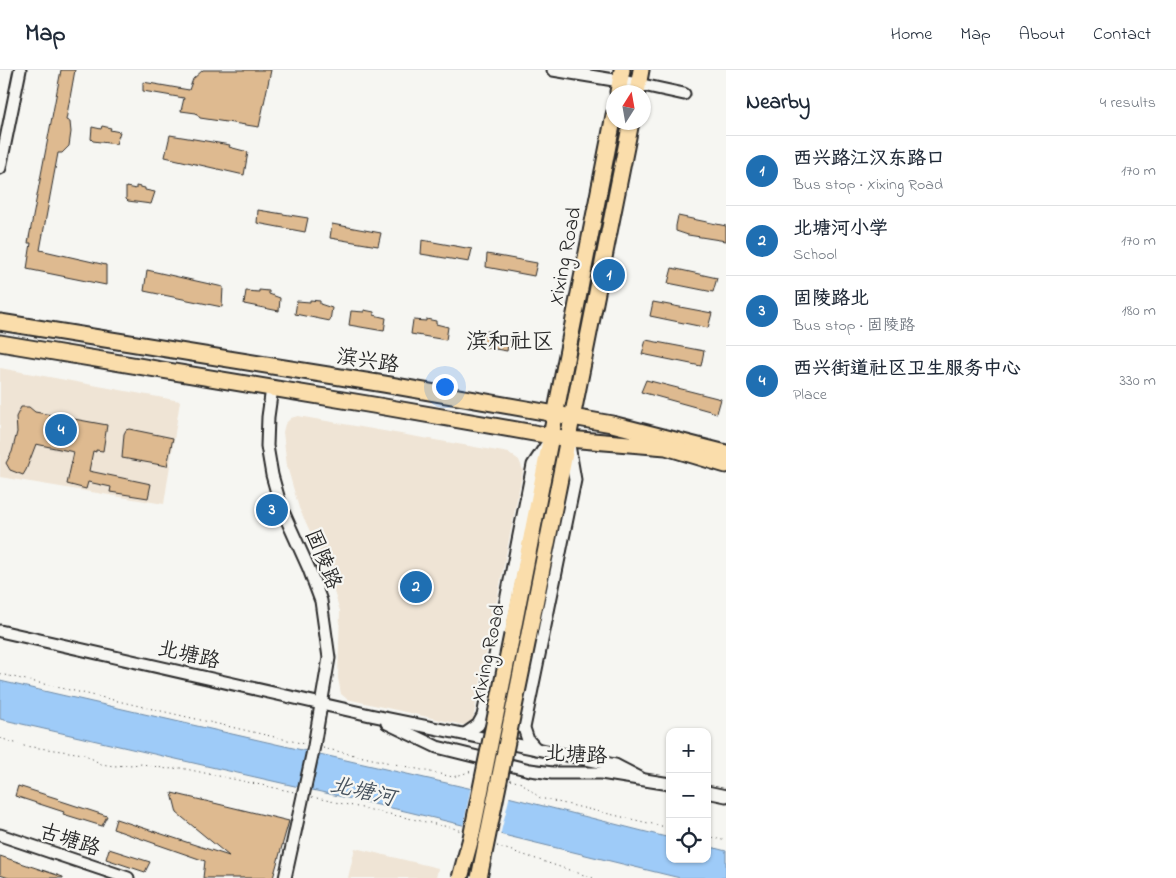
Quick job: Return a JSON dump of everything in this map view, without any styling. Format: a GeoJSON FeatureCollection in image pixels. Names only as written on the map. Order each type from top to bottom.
{"type":"FeatureCollection","features":[{"type":"Feature","properties":{"kind":"main road","name":"Xixing Road"},"geometry":{"type":"LineString","coordinates":[[460,878],[471,838],[512,635],[611,130]]}},
{"type":"Feature","properties":{"kind":"main road","name":"Xixing Road"},"geometry":{"type":"LineString","coordinates":[[479,878],[629,130]]}},
{"type":"Feature","properties":{"kind":"main road","name":"滨兴路"},"geometry":{"type":"LineString","coordinates":[[0,322],[384,384],[612,424],[726,453]]}},
{"type":"Feature","properties":{"kind":"main road","name":"滨兴路"},"geometry":{"type":"LineString","coordinates":[[0,343],[568,439],[666,448],[726,465]]}},
{"type":"Feature","properties":{"kind":"street"},"geometry":{"type":"LineString","coordinates":[[0,168],[20,70]]}},
{"type":"Feature","properties":{"kind":"street"},"geometry":{"type":"LineString","coordinates":[[553,70],[620,81],[639,82],[684,94]]}},
{"type":"Feature","properties":{"kind":"street","name":"固陵路"},"geometry":{"type":"LineString","coordinates":[[272,388],[268,416],[267,446],[272,475],[281,507],[321,601],[329,658],[314,746],[285,878]]}},
{"type":"Feature","properties":{"kind":"street","name":"Xixing Road"},"geometry":{"type":"LineString","coordinates":[[465,734],[478,725],[483,716],[533,465],[552,436]]}},
{"type":"Feature","properties":{"kind":"street","name":"Xixing Road"},"geometry":{"type":"LineString","coordinates":[[536,749],[528,740],[524,728],[575,480],[568,439]]}},
{"type":"Feature","properties":{"kind":"street","name":"北塘路"},"geometry":{"type":"LineString","coordinates":[[0,630],[370,715],[614,765],[640,778]]}},
{"type":"Feature","properties":{"kind":"street","name":"北塘路"},"geometry":{"type":"LineString","coordinates":[[370,715],[437,747],[530,770],[552,773],[601,773],[666,783]]}},
{"type":"Feature","properties":{"kind":"street"},"geometry":{"type":"LineString","coordinates":[[711,793],[726,796]]}},
{"type":"Feature","properties":{"kind":"street","name":"古塘路"},"geometry":{"type":"LineString","coordinates":[[0,835],[128,878]]}},
{"type":"Feature","properties":{"kind":"path"},"geometry":{"type":"LineString","coordinates":[[0,674],[314,746]]}},
{"type":"Feature","properties":{"kind":"path"},"geometry":{"type":"LineString","coordinates":[[711,837],[726,840]]}},
{"type":"Feature","properties":{"kind":"shaded area"},"geometry":{"type":"Polygon","coordinates":[[[0,368],[180,401],[164,504],[0,477],[0,368]]]}},
{"type":"Feature","properties":{"kind":"shaded area"},"geometry":{"type":"Polygon","coordinates":[[[298,416],[509,453],[519,460],[523,470],[473,719],[469,723],[463,725],[347,699],[341,694],[338,678],[340,611],[325,563],[299,508],[287,466],[283,432],[285,424],[291,418],[298,416]]]}},
{"type":"Feature","properties":{"kind":"shaded area"},"geometry":{"type":"Polygon","coordinates":[[[355,848],[438,868],[436,878],[348,878],[355,848]]]}},
{"type":"Feature","properties":{"kind":"water","name":"北塘河"},"geometry":{"type":"Polygon","coordinates":[[[0,681],[512,798],[666,837],[666,863],[711,863],[711,847],[726,851],[726,878],[680,878],[409,812],[0,719],[0,681]]]}},
{"type":"Feature","properties":{"kind":"pier"},"geometry":{"type":"Polygon","coordinates":[[[471,786],[510,795],[500,836],[463,827],[471,786]]]}},
{"type":"Feature","properties":{"kind":"building"},"geometry":{"type":"Polygon","coordinates":[[[61,70],[75,70],[66,120],[70,122],[71,132],[69,146],[62,153],[58,153],[40,250],[106,265],[106,285],[27,269],[31,243],[28,243],[61,70]]]}},
{"type":"Feature","properties":{"kind":"building"},"geometry":{"type":"Polygon","coordinates":[[[203,70],[271,70],[259,127],[200,118],[196,113],[181,111],[184,98],[143,91],[143,82],[189,90],[193,79],[203,70]]]}},
{"type":"Feature","properties":{"kind":"building"},"geometry":{"type":"Polygon","coordinates":[[[102,126],[120,132],[116,144],[93,141],[91,139],[92,127],[101,129],[102,126]]]}},
{"type":"Feature","properties":{"kind":"building"},"geometry":{"type":"Polygon","coordinates":[[[170,135],[230,145],[229,147],[248,152],[244,175],[165,157],[170,135]]]}},
{"type":"Feature","properties":{"kind":"building"},"geometry":{"type":"Polygon","coordinates":[[[136,186],[155,192],[151,204],[128,201],[126,199],[126,187],[136,189],[136,186]]]}},
{"type":"Feature","properties":{"kind":"building"},"geometry":{"type":"Polygon","coordinates":[[[258,210],[308,218],[305,232],[257,223],[258,210]]]}},
{"type":"Feature","properties":{"kind":"building"},"geometry":{"type":"Polygon","coordinates":[[[678,216],[726,226],[726,241],[688,235],[676,231],[678,216]]]}},
{"type":"Feature","properties":{"kind":"building"},"geometry":{"type":"Polygon","coordinates":[[[332,224],[381,233],[378,246],[330,238],[332,224]]]}},
{"type":"Feature","properties":{"kind":"building"},"geometry":{"type":"Polygon","coordinates":[[[422,240],[472,249],[469,262],[421,254],[422,240]]]}},
{"type":"Feature","properties":{"kind":"building"},"geometry":{"type":"Polygon","coordinates":[[[487,254],[537,263],[534,276],[486,267],[487,254]]]}},
{"type":"Feature","properties":{"kind":"building"},"geometry":{"type":"Polygon","coordinates":[[[672,268],[717,278],[713,292],[668,283],[672,268]]]}},
{"type":"Feature","properties":{"kind":"building"},"geometry":{"type":"Polygon","coordinates":[[[147,270],[223,287],[222,307],[144,291],[147,270]]]}},
{"type":"Feature","properties":{"kind":"building"},"geometry":{"type":"Polygon","coordinates":[[[259,290],[269,291],[269,294],[280,298],[279,311],[244,304],[246,291],[259,292],[259,290]]]}},
{"type":"Feature","properties":{"kind":"building"},"geometry":{"type":"Polygon","coordinates":[[[310,300],[320,301],[320,304],[332,308],[330,321],[295,314],[297,301],[310,302],[310,300]]]}},
{"type":"Feature","properties":{"kind":"building"},"geometry":{"type":"Polygon","coordinates":[[[653,302],[712,313],[708,328],[650,316],[653,302]]]}},
{"type":"Feature","properties":{"kind":"building"},"geometry":{"type":"Polygon","coordinates":[[[364,310],[374,312],[374,315],[386,318],[384,331],[349,325],[351,311],[364,312],[364,310]]]}},
{"type":"Feature","properties":{"kind":"building"},"geometry":{"type":"Polygon","coordinates":[[[426,319],[436,321],[436,324],[448,327],[446,340],[411,334],[413,320],[426,321],[426,319]]]}},
{"type":"Feature","properties":{"kind":"building"},"geometry":{"type":"Polygon","coordinates":[[[474,332],[497,332],[497,335],[509,338],[507,351],[472,345],[474,332]]]}},
{"type":"Feature","properties":{"kind":"building"},"geometry":{"type":"Polygon","coordinates":[[[646,340],[704,351],[701,366],[642,354],[646,340]]]}},
{"type":"Feature","properties":{"kind":"building"},"geometry":{"type":"Polygon","coordinates":[[[646,380],[721,399],[717,413],[641,392],[646,380]]]}},
{"type":"Feature","properties":{"kind":"building"},"geometry":{"type":"Polygon","coordinates":[[[21,407],[29,407],[35,412],[107,425],[103,451],[93,451],[89,471],[151,484],[148,498],[110,492],[111,487],[88,482],[86,489],[67,484],[74,452],[36,444],[23,475],[10,470],[6,463],[12,452],[17,432],[16,417],[21,407]]]}},
{"type":"Feature","properties":{"kind":"building"},"geometry":{"type":"Polygon","coordinates":[[[129,429],[173,438],[167,466],[122,458],[124,434],[129,429]]]}},
{"type":"Feature","properties":{"kind":"building"},"geometry":{"type":"Polygon","coordinates":[[[18,786],[107,816],[102,826],[63,814],[64,812],[15,796],[18,786]]]}},
{"type":"Feature","properties":{"kind":"building"},"geometry":{"type":"Polygon","coordinates":[[[172,793],[289,821],[273,878],[203,878],[205,861],[113,829],[116,819],[229,856],[177,813],[172,793]]]}},
{"type":"Feature","properties":{"kind":"building"},"geometry":{"type":"Polygon","coordinates":[[[109,849],[150,862],[145,872],[106,859],[109,849]]]}},
{"type":"Feature","properties":{"kind":"building"},"geometry":{"type":"Polygon","coordinates":[[[0,856],[63,878],[9,878],[0,875],[0,856]]]}},
{"type":"Feature","properties":{"kind":"place","name":"西兴路江汉东路口"},"geometry":{"type":"Point","coordinates":[609,275]}},
{"type":"Feature","properties":{"kind":"place","name":"西兴街道社区卫生服务中心"},"geometry":{"type":"Point","coordinates":[61,430]}},
{"type":"Feature","properties":{"kind":"place","name":"固陵路北"},"geometry":{"type":"Point","coordinates":[272,510]}},
{"type":"Feature","properties":{"kind":"place","name":"北塘河小学"},"geometry":{"type":"Point","coordinates":[416,587]}},
{"type":"Feature","properties":{"kind":"district","name":"滨和社区"},"geometry":{"type":"Point","coordinates":[510,340]}}]}
